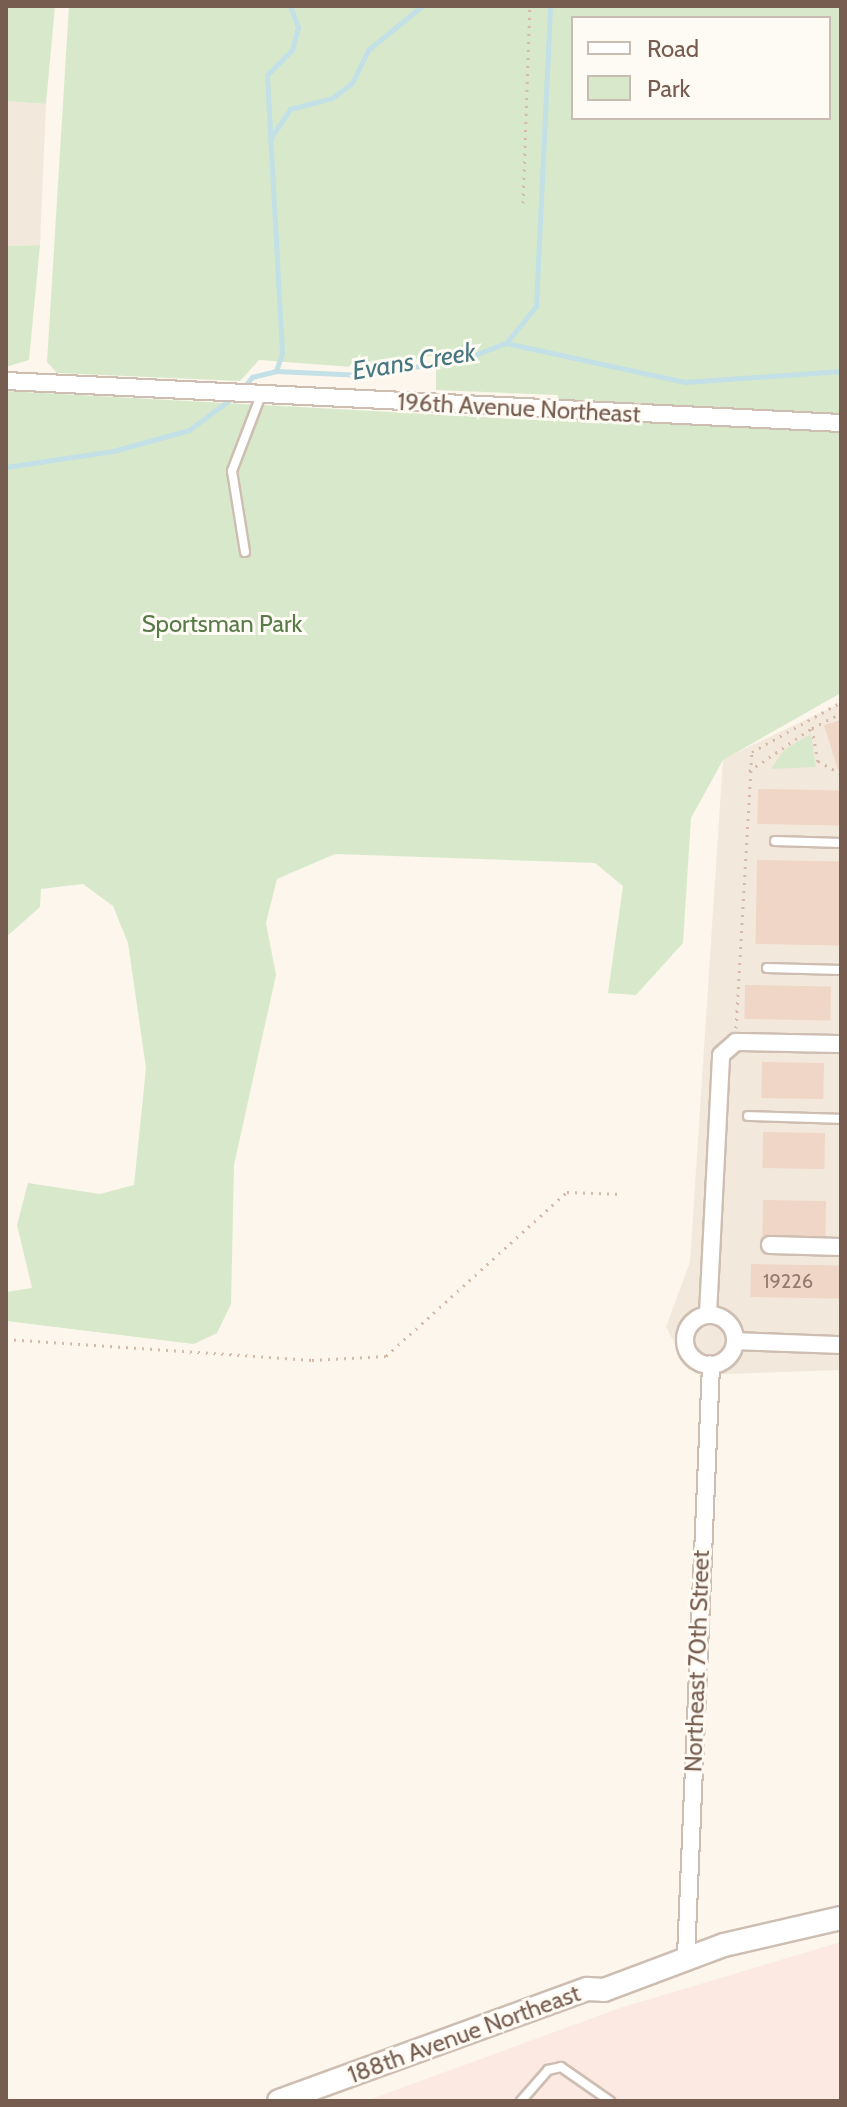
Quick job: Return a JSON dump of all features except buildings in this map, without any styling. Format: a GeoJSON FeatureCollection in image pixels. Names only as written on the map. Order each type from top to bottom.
{"type":"FeatureCollection","features":[{"type":"Feature","properties":{"kind":"street","name":"196th Avenue Northeast"},"geometry":{"type":"LineString","coordinates":[[6,381],[841,423]]}},
{"type":"Feature","properties":{"kind":"street"},"geometry":{"type":"LineString","coordinates":[[708,1314],[721,1055],[736,1036],[841,1044]]}},
{"type":"Feature","properties":{"kind":"street"},"geometry":{"type":"LineString","coordinates":[[770,1245],[841,1247]]}},
{"type":"Feature","properties":{"kind":"street"},"geometry":{"type":"LineString","coordinates":[[708,1314],[727,1321],[735,1341],[728,1358],[711,1365],[691,1358],[684,1345],[689,1324],[708,1314]]}},
{"type":"Feature","properties":{"kind":"street"},"geometry":{"type":"LineString","coordinates":[[735,1341],[841,1345]]}},
{"type":"Feature","properties":{"kind":"street","name":"Northeast 70th Street"},"geometry":{"type":"LineString","coordinates":[[686,1957],[711,1365]]}},
{"type":"Feature","properties":{"kind":"street","name":"188th Avenue Northeast"},"geometry":{"type":"LineString","coordinates":[[279,2101],[587,1989],[604,1990],[686,1957],[841,1918]]}},
{"type":"Feature","properties":{"kind":"street","name":"188th Avenue Northeast"},"geometry":{"type":"LineString","coordinates":[[323,2101],[598,2000],[604,1990]]}},
{"type":"Feature","properties":{"kind":"lane"},"geometry":{"type":"LineString","coordinates":[[245,552],[232,471],[256,395]]}},
{"type":"Feature","properties":{"kind":"lane"},"geometry":{"type":"LineString","coordinates":[[775,841],[841,843]]}},
{"type":"Feature","properties":{"kind":"lane"},"geometry":{"type":"LineString","coordinates":[[767,968],[841,970]]}},
{"type":"Feature","properties":{"kind":"lane"},"geometry":{"type":"LineString","coordinates":[[748,1116],[841,1119]]}},
{"type":"Feature","properties":{"kind":"lane"},"geometry":{"type":"LineString","coordinates":[[521,2101],[548,2070],[561,2067],[610,2101]]}},
{"type":"Feature","properties":{"kind":"path"},"geometry":{"type":"LineString","coordinates":[[523,203],[530,6]]}},
{"type":"Feature","properties":{"kind":"path"},"geometry":{"type":"LineString","coordinates":[[736,1036],[749,771],[758,746],[841,702]]}},
{"type":"Feature","properties":{"kind":"path"},"geometry":{"type":"LineString","coordinates":[[749,771],[812,728],[841,713]]}},
{"type":"Feature","properties":{"kind":"path"},"geometry":{"type":"LineString","coordinates":[[812,728],[818,761],[841,774]]}},
{"type":"Feature","properties":{"kind":"path"},"geometry":{"type":"LineString","coordinates":[[6,1339],[312,1360],[386,1356],[567,1192],[622,1194]]}},
{"type":"Feature","properties":{"kind":"shaded area"},"geometry":{"type":"Polygon","coordinates":[[[6,101],[46,104],[40,245],[6,246],[6,101]]]}},
{"type":"Feature","properties":{"kind":"shaded area"},"geometry":{"type":"Polygon","coordinates":[[[841,703],[841,1370],[703,1375],[688,1369],[666,1327],[690,1262],[723,759],[841,703]]]}},
{"type":"Feature","properties":{"kind":"shaded area"},"geometry":{"type":"Polygon","coordinates":[[[841,1942],[841,2101],[366,2101],[620,2008],[841,1942]]]}},
{"type":"Feature","properties":{"kind":"green space"},"geometry":{"type":"Polygon","coordinates":[[[6,6],[55,6],[46,104],[6,101],[6,6]]]}},
{"type":"Feature","properties":{"kind":"green space","name":"Sportsman Park"},"geometry":{"type":"Polygon","coordinates":[[[69,6],[841,6],[841,693],[723,760],[691,818],[683,943],[636,995],[608,993],[623,886],[595,863],[335,854],[277,879],[266,923],[276,975],[234,1165],[231,1304],[217,1333],[194,1344],[6,1321],[6,1292],[32,1288],[17,1225],[28,1183],[100,1194],[134,1185],[146,1068],[128,943],[113,906],[83,884],[41,889],[40,907],[6,937],[6,391],[556,421],[558,395],[436,390],[436,355],[365,368],[259,360],[240,381],[57,373],[47,362],[69,6]]]}},
{"type":"Feature","properties":{"kind":"green space"},"geometry":{"type":"Polygon","coordinates":[[[40,245],[29,360],[6,367],[6,246],[40,245]]]}},
{"type":"Feature","properties":{"kind":"green space"},"geometry":{"type":"Polygon","coordinates":[[[811,734],[816,767],[771,769],[784,750],[811,734]]]}},
{"type":"Feature","properties":{"kind":"waterway"},"geometry":{"type":"LineString","coordinates":[[276,371],[282,353],[267,75],[292,50],[298,27],[290,6]]}},
{"type":"Feature","properties":{"kind":"waterway"},"geometry":{"type":"LineString","coordinates":[[270,139],[290,109],[332,98],[352,83],[368,50],[422,6]]}},
{"type":"Feature","properties":{"kind":"waterway"},"geometry":{"type":"LineString","coordinates":[[507,342],[536,306],[550,6]]}},
{"type":"Feature","properties":{"kind":"waterway","name":"Evans Creek"},"geometry":{"type":"LineString","coordinates":[[242,389],[252,377],[276,371],[363,375],[464,359],[506,343],[685,382],[841,371]]}},
{"type":"Feature","properties":{"kind":"waterway","name":"Evans Creek"},"geometry":{"type":"LineString","coordinates":[[6,467],[113,451],[189,430],[235,396]]}}]}
